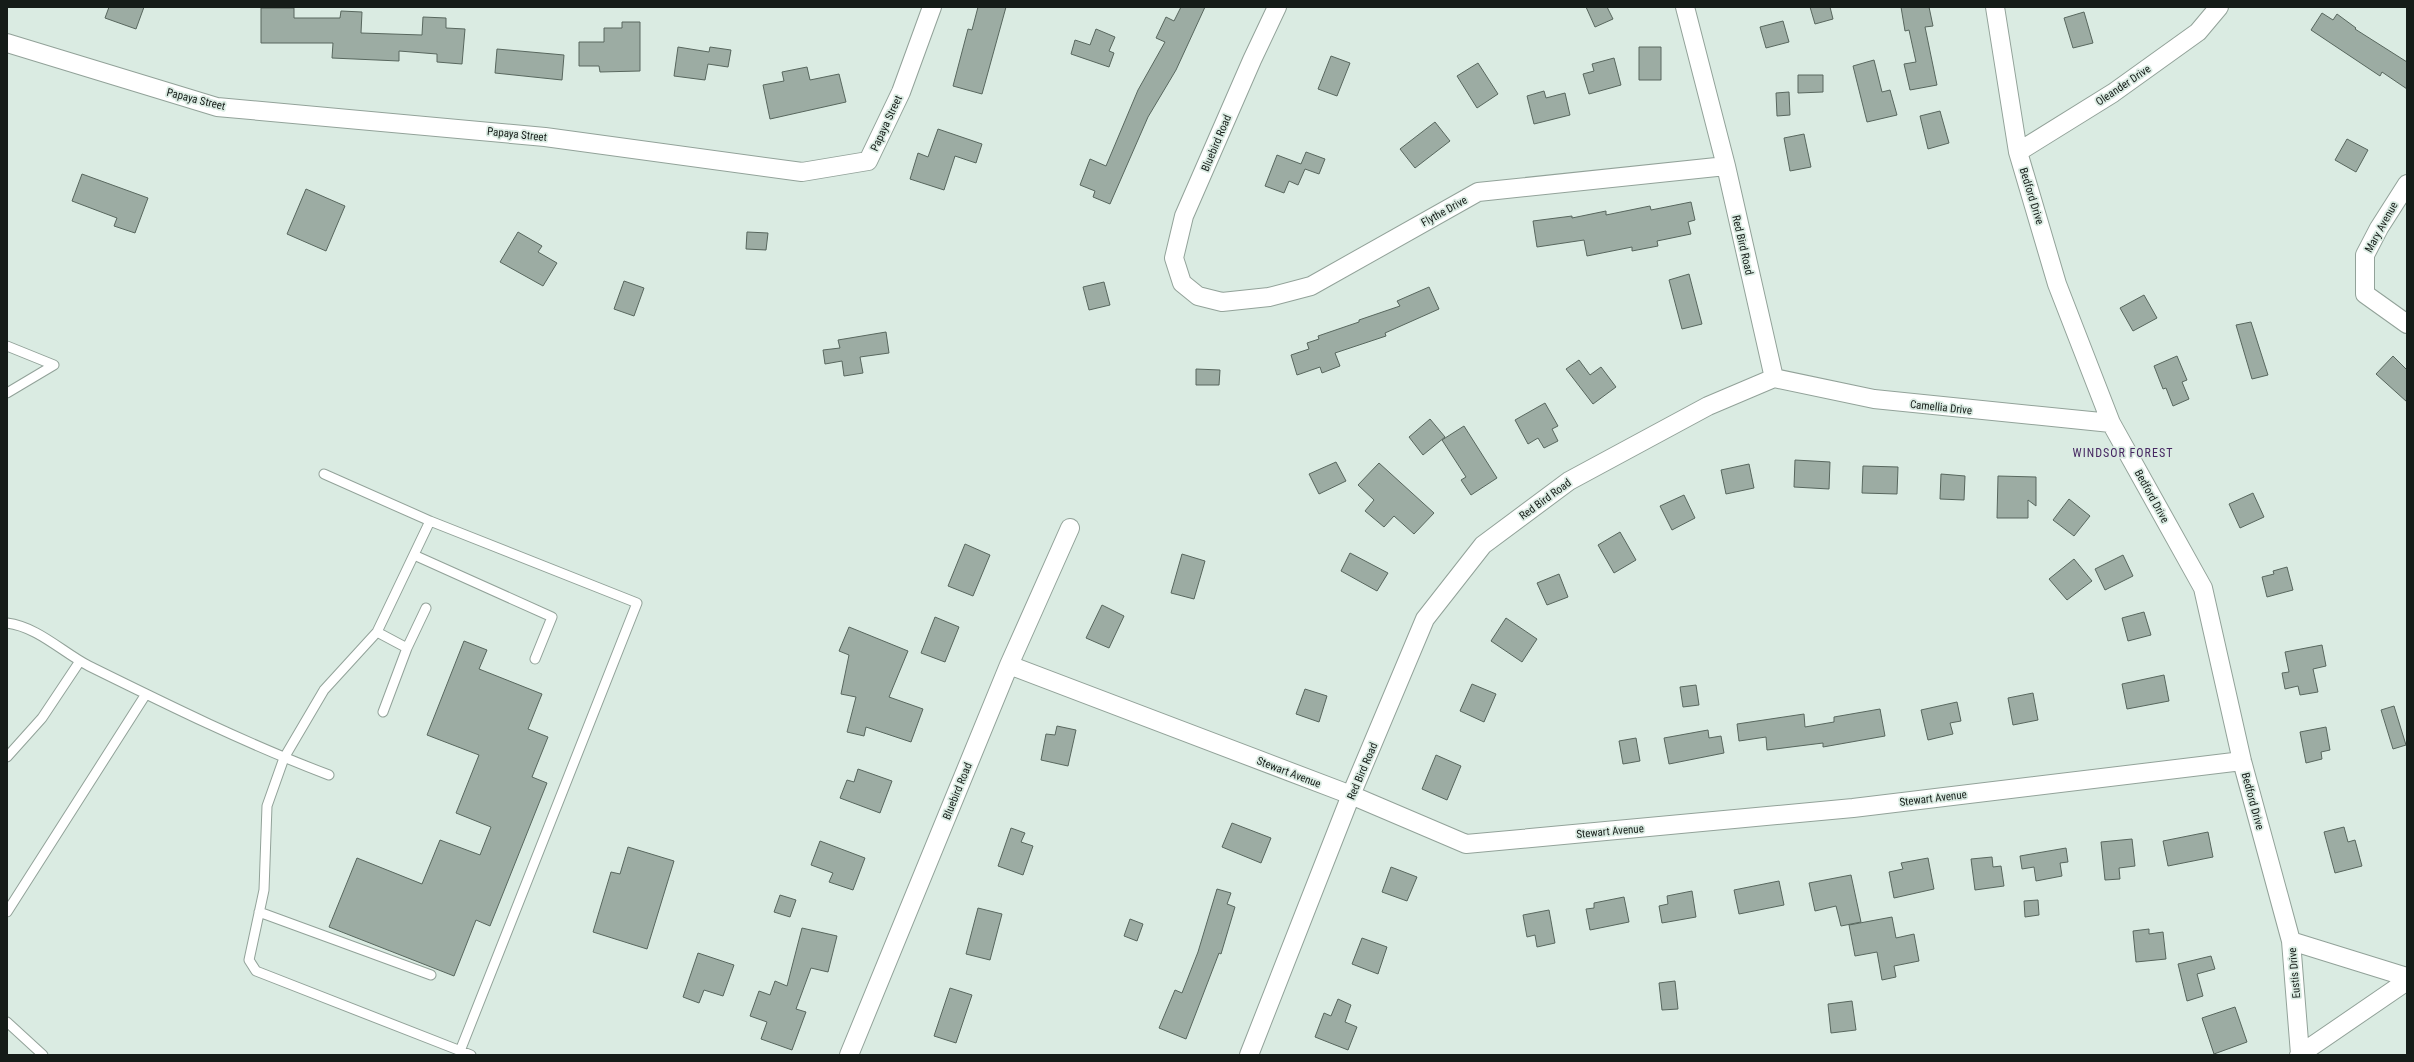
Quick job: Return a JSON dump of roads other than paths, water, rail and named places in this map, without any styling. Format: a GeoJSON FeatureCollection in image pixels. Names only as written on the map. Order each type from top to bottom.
{"type":"FeatureCollection","features":[{"type":"Feature","properties":{"kind":"street","name":"Papaya Street"},"geometry":{"type":"LineString","coordinates":[[7,43],[217,107],[546,137],[802,172],[868,161],[901,92],[932,7]]}},
{"type":"Feature","properties":{"kind":"street","name":"Bluebird Road"},"geometry":{"type":"LineString","coordinates":[[1182,283],[1174,258],[1184,216],[1252,60],[1277,7]]}},
{"type":"Feature","properties":{"kind":"street","name":"Red Bird Road"},"geometry":{"type":"LineString","coordinates":[[1249,1055],[1351,795],[1425,619],[1483,545],[1569,481],[1708,406],[1774,378],[1726,166],[1685,7]]}},
{"type":"Feature","properties":{"kind":"street","name":"Bedford Drive"},"geometry":{"type":"LineString","coordinates":[[1995,7],[2018,152],[2057,284],[2111,423],[2203,588],[2242,761],[2291,941]]}},
{"type":"Feature","properties":{"kind":"street","name":"Oleander Drive"},"geometry":{"type":"LineString","coordinates":[[2018,152],[2113,93],[2198,32],[2219,7]]}},
{"type":"Feature","properties":{"kind":"street","name":"Flythe Drive"},"geometry":{"type":"LineString","coordinates":[[1182,283],[1198,296],[1222,302],[1269,297],[1310,286],[1478,192],[1726,166]]}},
{"type":"Feature","properties":{"kind":"street","name":"Mary Avenue"},"geometry":{"type":"LineString","coordinates":[[2407,184],[2379,228],[2365,255],[2366,294],[2407,324]]}},
{"type":"Feature","properties":{"kind":"street","name":"Camellia Drive"},"geometry":{"type":"LineString","coordinates":[[1774,378],[1874,399],[2111,423]]}},
{"type":"Feature","properties":{"kind":"street","name":"Bluebird Road"},"geometry":{"type":"LineString","coordinates":[[849,1055],[1009,665],[1070,528]]}},
{"type":"Feature","properties":{"kind":"street","name":"Stewart Avenue"},"geometry":{"type":"LineString","coordinates":[[1009,665],[1351,795],[1466,844],[1852,808],[2242,761]]}},
{"type":"Feature","properties":{"kind":"street","name":"Eustis Drive"},"geometry":{"type":"LineString","coordinates":[[2407,977],[2291,941],[2300,1054],[2407,981]]}},
{"type":"Feature","properties":{"kind":"lane"},"geometry":{"type":"LineString","coordinates":[[7,346],[54,365],[7,393]]}},
{"type":"Feature","properties":{"kind":"lane"},"geometry":{"type":"LineString","coordinates":[[324,474],[430,521],[637,603],[460,1051]]}},
{"type":"Feature","properties":{"kind":"lane"},"geometry":{"type":"LineString","coordinates":[[430,521],[377,632],[324,690],[284,758],[267,806],[264,890],[249,960],[256,971],[471,1055]]}},
{"type":"Feature","properties":{"kind":"lane"},"geometry":{"type":"LineString","coordinates":[[414,555],[552,617],[535,659]]}},
{"type":"Feature","properties":{"kind":"lane"},"geometry":{"type":"LineString","coordinates":[[383,712],[407,648],[426,608]]}},
{"type":"Feature","properties":{"kind":"lane"},"geometry":{"type":"LineString","coordinates":[[7,623],[24,625],[80,661],[146,694],[284,758],[329,775]]}},
{"type":"Feature","properties":{"kind":"lane"},"geometry":{"type":"LineString","coordinates":[[377,632],[407,648]]}},
{"type":"Feature","properties":{"kind":"lane"},"geometry":{"type":"LineString","coordinates":[[7,757],[42,718],[80,661]]}},
{"type":"Feature","properties":{"kind":"lane"},"geometry":{"type":"LineString","coordinates":[[7,912],[146,694]]}},
{"type":"Feature","properties":{"kind":"lane"},"geometry":{"type":"LineString","coordinates":[[260,912],[431,975]]}},
{"type":"Feature","properties":{"kind":"lane"},"geometry":{"type":"LineString","coordinates":[[7,1022],[43,1055]]}},
{"type":"Feature","properties":{"kind":"district","name":"WINDSOR FOREST"},"geometry":{"type":"Point","coordinates":[2123,453]}}]}
